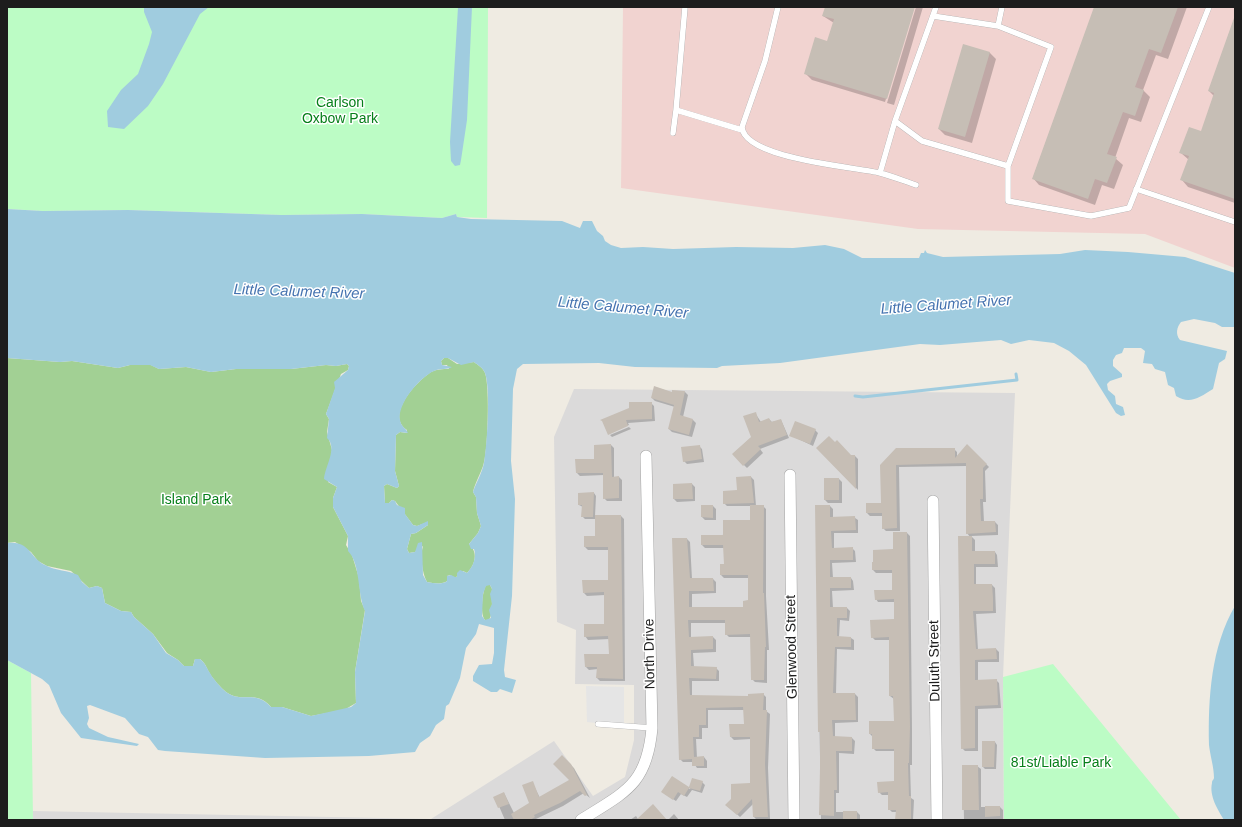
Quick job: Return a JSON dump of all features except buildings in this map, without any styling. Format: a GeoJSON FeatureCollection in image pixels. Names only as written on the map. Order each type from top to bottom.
{"type":"FeatureCollection","features":[{"type":"Feature","properties":{"kind":"street","name":"North Drive"},"geometry":{"type":"LineString","coordinates":[[581,820],[627,791],[641,773],[650,747],[652,728],[646,456]]}},
{"type":"Feature","properties":{"kind":"street","name":"Glenwood Street"},"geometry":{"type":"LineString","coordinates":[[790,475],[794,820]]}},
{"type":"Feature","properties":{"kind":"street","name":"Duluth Street"},"geometry":{"type":"LineString","coordinates":[[933,501],[937,820]]}},
{"type":"Feature","properties":{"kind":"lane"},"geometry":{"type":"LineString","coordinates":[[673,133],[685,7]]}},
{"type":"Feature","properties":{"kind":"lane"},"geometry":{"type":"LineString","coordinates":[[742,130],[764,61],[778,7]]}},
{"type":"Feature","properties":{"kind":"lane"},"geometry":{"type":"LineString","coordinates":[[880,173],[895,121],[936,7]]}},
{"type":"Feature","properties":{"kind":"lane"},"geometry":{"type":"LineString","coordinates":[[998,26],[1002,7]]}},
{"type":"Feature","properties":{"kind":"lane"},"geometry":{"type":"LineString","coordinates":[[933,16],[998,26],[1051,47],[1008,166],[1008,201],[1091,216],[1128,208],[1209,7]]}},
{"type":"Feature","properties":{"kind":"lane"},"geometry":{"type":"LineString","coordinates":[[676,110],[742,130],[746,136],[755,143],[779,153],[816,163],[880,173],[916,184]]}},
{"type":"Feature","properties":{"kind":"lane"},"geometry":{"type":"LineString","coordinates":[[895,121],[922,141],[1008,166]]}},
{"type":"Feature","properties":{"kind":"lane"},"geometry":{"type":"LineString","coordinates":[[1136,189],[1235,222]]}},
{"type":"Feature","properties":{"kind":"lane"},"geometry":{"type":"LineString","coordinates":[[598,724],[652,728]]}},
{"type":"Feature","properties":{"kind":"shaded area"},"geometry":{"type":"Polygon","coordinates":[[[623,7],[1235,7],[1235,268],[1145,234],[918,229],[621,188],[623,7]]]}},
{"type":"Feature","properties":{"kind":"shaded area"},"geometry":{"type":"Polygon","coordinates":[[[574,389],[1015,393],[1003,677],[1004,820],[33,820],[33,811],[431,819],[554,741],[593,796],[625,777],[634,740],[634,685],[575,684],[576,630],[557,622],[554,437],[574,389]]]}},
{"type":"Feature","properties":{"kind":"shaded area"},"geometry":{"type":"Polygon","coordinates":[[[586,686],[624,687],[624,726],[587,722],[586,686]]]}},
{"type":"Feature","properties":{"kind":"green space","name":"Carlson Oxbow Park"},"geometry":{"type":"Polygon","coordinates":[[[7,7],[488,7],[487,218],[457,217],[456,214],[442,218],[362,214],[282,215],[128,210],[43,211],[7,209],[7,7]]]}},
{"type":"Feature","properties":{"kind":"green space","name":"Island Park"},"geometry":{"type":"Polygon","coordinates":[[[7,358],[60,362],[72,361],[118,368],[130,365],[151,365],[159,369],[186,367],[211,372],[236,369],[291,369],[347,364],[349,366],[348,370],[341,374],[326,414],[329,419],[327,432],[332,450],[328,482],[337,487],[333,498],[333,507],[348,536],[346,545],[352,555],[359,578],[361,601],[365,610],[355,672],[356,703],[344,710],[311,716],[282,707],[271,707],[260,699],[232,695],[226,692],[217,683],[200,659],[195,659],[193,666],[184,666],[167,653],[153,634],[134,617],[131,612],[121,611],[105,603],[102,588],[97,586],[89,588],[71,571],[47,566],[38,561],[31,552],[15,542],[7,543],[7,358]]]}},
{"type":"Feature","properties":{"kind":"green space"},"geometry":{"type":"Polygon","coordinates":[[[444,358],[448,358],[457,364],[474,362],[483,370],[487,380],[488,420],[485,459],[473,492],[476,497],[477,513],[481,526],[478,533],[469,544],[475,554],[474,562],[467,573],[463,571],[455,578],[450,575],[447,576],[447,581],[437,583],[427,582],[425,578],[422,559],[423,546],[415,552],[409,553],[407,549],[411,534],[416,533],[428,525],[428,522],[417,526],[413,525],[395,501],[392,500],[389,503],[385,503],[384,486],[387,484],[397,488],[399,486],[395,471],[396,435],[400,432],[407,433],[407,430],[401,424],[399,416],[405,399],[418,383],[431,372],[449,369],[447,365],[442,365],[441,361],[444,358]]]}},
{"type":"Feature","properties":{"kind":"green space"},"geometry":{"type":"Polygon","coordinates":[[[486,585],[490,585],[492,589],[492,609],[489,620],[485,620],[482,613],[483,593],[486,585]]]}},
{"type":"Feature","properties":{"kind":"green space"},"geometry":{"type":"Polygon","coordinates":[[[7,660],[31,673],[33,820],[7,820],[7,660]]]}},
{"type":"Feature","properties":{"kind":"green space","name":"81st/Liable Park"},"geometry":{"type":"Polygon","coordinates":[[[1053,664],[1181,820],[1004,820],[1003,677],[1053,664]]]}},
{"type":"Feature","properties":{"kind":"water"},"geometry":{"type":"Polygon","coordinates":[[[144,7],[209,7],[200,14],[163,84],[148,106],[124,129],[108,127],[107,111],[121,90],[138,74],[149,44],[152,32],[144,12],[144,7]]]}},
{"type":"Feature","properties":{"kind":"water"},"geometry":{"type":"Polygon","coordinates":[[[458,7],[472,7],[467,120],[460,165],[455,166],[451,161],[450,142],[458,7]]]}},
{"type":"Feature","properties":{"kind":"water","name":"Little Calumet River"},"geometry":{"type":"Polygon","coordinates":[[[7,209],[43,211],[128,210],[282,215],[362,214],[442,218],[456,214],[457,217],[471,219],[562,221],[580,228],[583,221],[592,221],[597,231],[603,236],[605,241],[611,245],[621,248],[793,248],[825,245],[844,249],[862,258],[919,258],[921,253],[924,253],[925,250],[927,253],[943,257],[1060,254],[1085,250],[1185,257],[1235,273],[1235,327],[1222,327],[1215,323],[1194,319],[1181,322],[1177,331],[1177,335],[1180,340],[1227,351],[1225,359],[1219,363],[1213,389],[1195,399],[1181,399],[1176,396],[1174,388],[1168,385],[1165,372],[1155,369],[1152,364],[1143,363],[1145,351],[1141,348],[1124,348],[1122,353],[1116,355],[1113,360],[1113,366],[1122,374],[1122,377],[1110,381],[1107,384],[1108,390],[1115,396],[1116,404],[1123,407],[1125,415],[1121,416],[1116,413],[1086,365],[1069,351],[1054,343],[1029,340],[1011,344],[1001,340],[940,345],[920,344],[780,363],[722,366],[717,368],[635,367],[599,363],[523,364],[517,369],[513,389],[511,461],[515,499],[512,596],[504,670],[505,677],[516,680],[512,693],[500,689],[497,692],[491,692],[473,681],[473,676],[479,665],[492,664],[494,653],[494,628],[479,624],[476,634],[466,648],[460,678],[449,704],[446,706],[444,719],[436,725],[430,736],[420,743],[415,752],[369,756],[265,758],[158,750],[148,737],[139,734],[125,718],[90,705],[87,706],[89,718],[87,724],[89,728],[108,737],[139,744],[137,746],[81,738],[61,713],[49,685],[42,679],[7,660],[7,543],[15,543],[25,547],[45,565],[78,575],[82,582],[89,588],[97,586],[102,588],[105,603],[121,611],[131,612],[134,617],[153,634],[166,653],[178,660],[184,666],[193,666],[195,659],[200,659],[217,683],[226,692],[232,695],[259,699],[271,707],[282,707],[311,716],[351,707],[356,703],[355,672],[365,611],[355,563],[348,551],[348,536],[333,507],[333,498],[337,487],[324,479],[331,452],[330,442],[327,438],[329,419],[326,414],[335,388],[334,382],[348,370],[349,366],[347,364],[291,369],[236,369],[211,372],[186,367],[159,369],[150,365],[130,365],[118,368],[72,361],[60,362],[7,358],[7,209]],[[444,358],[441,361],[442,365],[452,367],[428,374],[416,385],[402,406],[400,420],[401,424],[408,433],[400,432],[396,435],[395,471],[399,486],[397,488],[387,484],[384,486],[385,503],[389,503],[392,500],[395,501],[397,505],[405,508],[405,514],[413,525],[417,526],[428,521],[428,525],[416,533],[411,534],[407,549],[409,553],[415,552],[418,543],[422,542],[423,575],[427,582],[438,583],[447,581],[447,576],[451,575],[457,577],[457,573],[460,570],[467,573],[474,562],[475,552],[474,549],[471,549],[469,544],[478,533],[481,526],[477,513],[476,497],[473,492],[484,463],[488,418],[487,381],[483,370],[474,362],[461,365],[448,358],[444,358]],[[490,585],[486,586],[483,594],[482,616],[485,620],[491,618],[489,610],[492,604],[490,594],[492,589],[490,585]]]}},
{"type":"Feature","properties":{"kind":"water"},"geometry":{"type":"Polygon","coordinates":[[[1235,606],[1235,820],[1224,820],[1215,803],[1211,788],[1214,778],[1209,745],[1209,709],[1210,691],[1216,656],[1227,622],[1235,606]]]}},
{"type":"Feature","properties":{"kind":"waterway"},"geometry":{"type":"LineString","coordinates":[[855,396],[863,397],[1017,380],[1016,374]]}}]}
